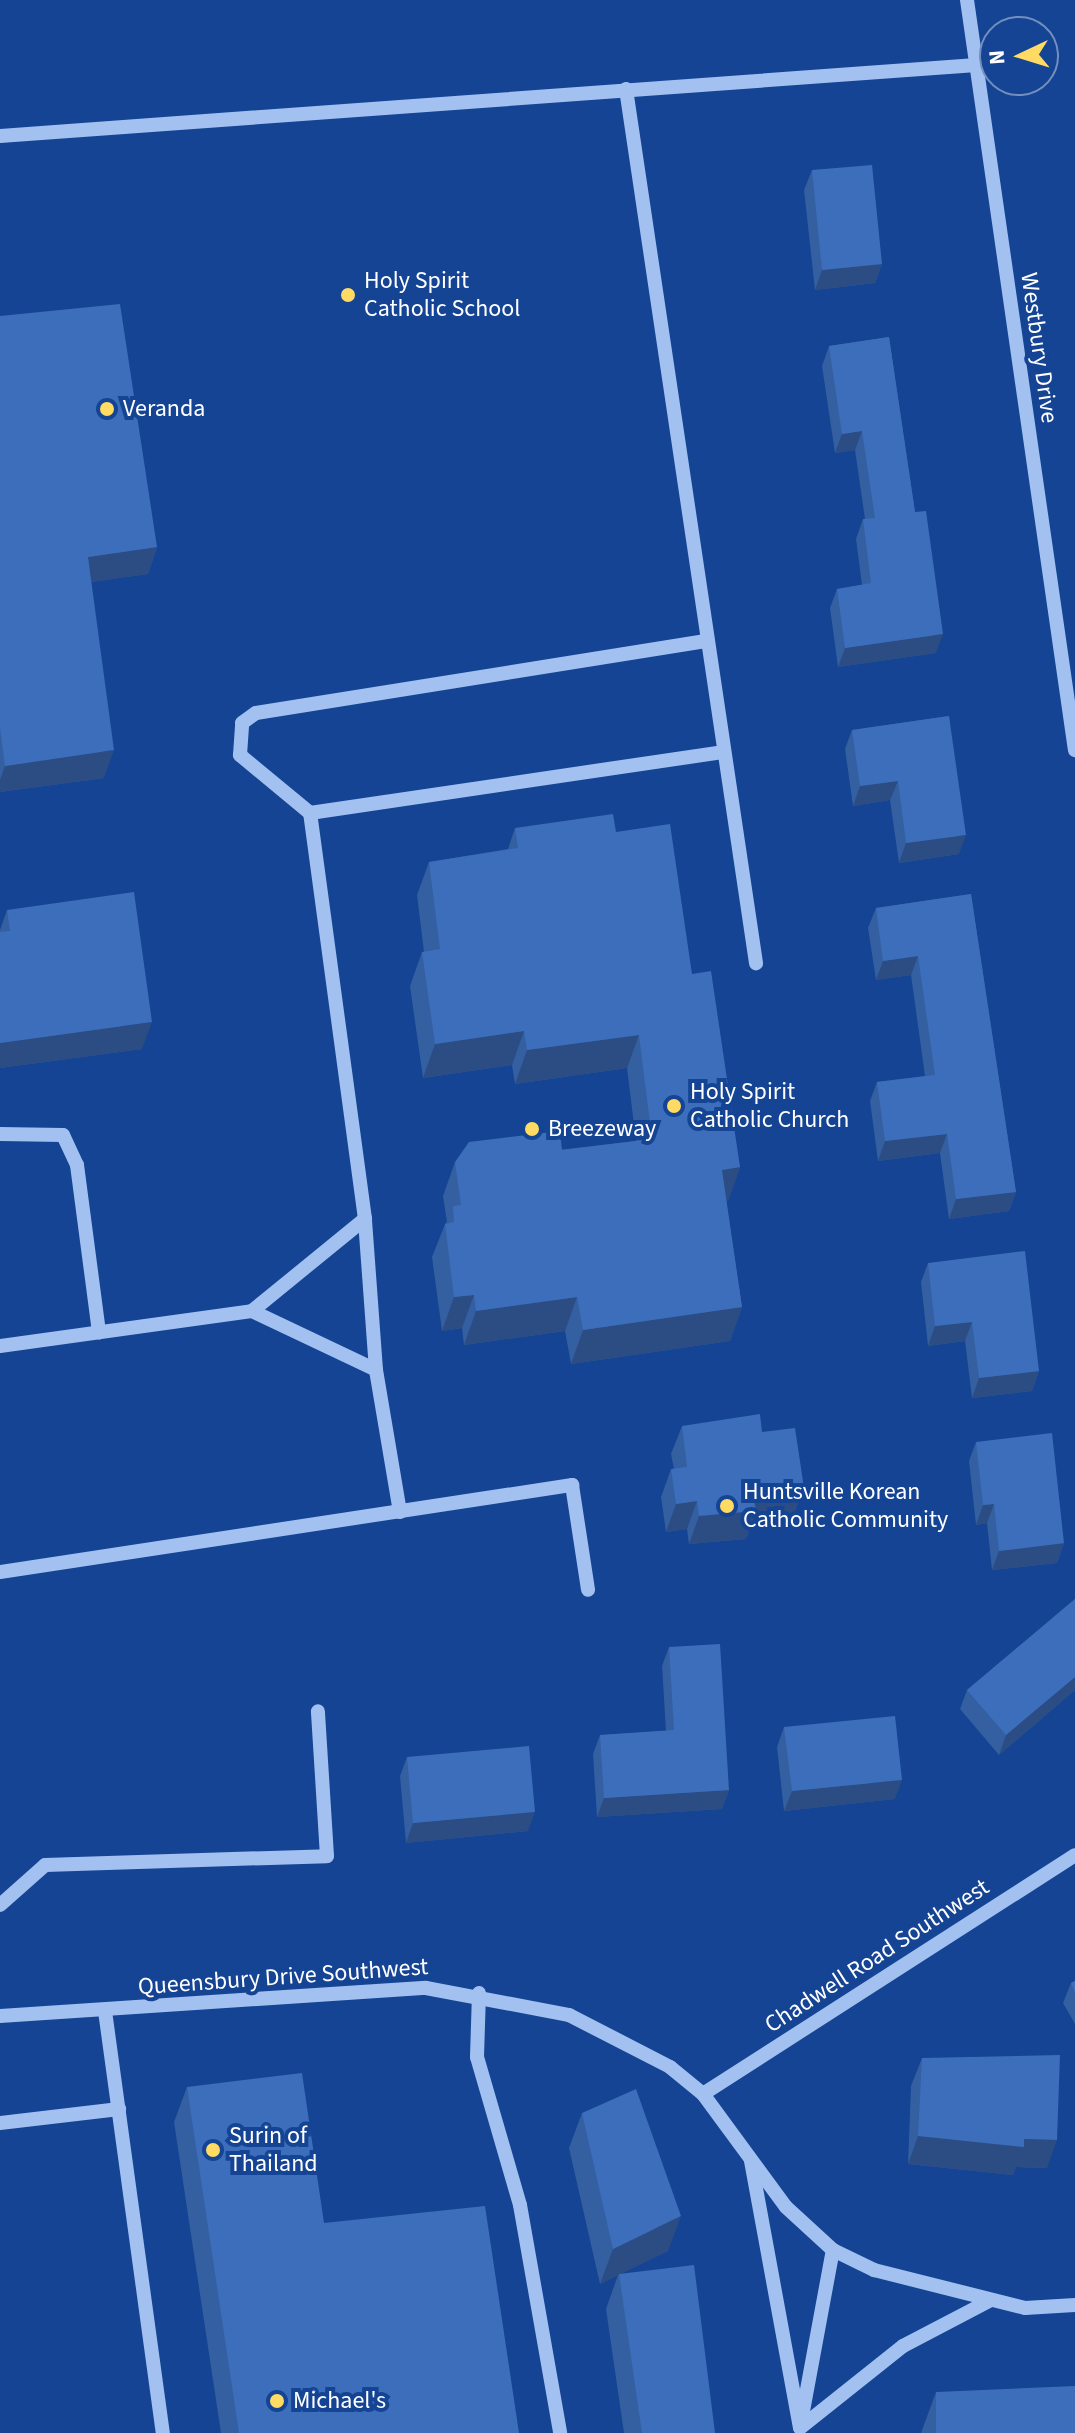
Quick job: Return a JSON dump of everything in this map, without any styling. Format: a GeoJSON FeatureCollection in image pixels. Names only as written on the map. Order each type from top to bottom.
{"type":"FeatureCollection","features":[{"type":"Feature","properties":{"kind":"street","name":"Westbury Drive"},"geometry":{"type":"LineString","coordinates":[[967,0],[1075,750]]}},
{"type":"Feature","properties":{"kind":"street"},"geometry":{"type":"LineString","coordinates":[[0,136],[976,65]]}},
{"type":"Feature","properties":{"kind":"street"},"geometry":{"type":"LineString","coordinates":[[626,89],[756,963]]}},
{"type":"Feature","properties":{"kind":"street"},"geometry":{"type":"LineString","coordinates":[[400,1512],[376,1370],[365,1219],[310,813],[240,755],[242,723],[256,713],[707,641]]}},
{"type":"Feature","properties":{"kind":"street"},"geometry":{"type":"LineString","coordinates":[[310,813],[723,752]]}},
{"type":"Feature","properties":{"kind":"street"},"geometry":{"type":"LineString","coordinates":[[0,1134],[63,1135],[77,1165],[99,1333]]}},
{"type":"Feature","properties":{"kind":"street"},"geometry":{"type":"LineString","coordinates":[[0,1346],[252,1311],[365,1219]]}},
{"type":"Feature","properties":{"kind":"street"},"geometry":{"type":"LineString","coordinates":[[252,1311],[376,1370]]}},
{"type":"Feature","properties":{"kind":"street"},"geometry":{"type":"LineString","coordinates":[[0,1572],[572,1485],[588,1590]]}},
{"type":"Feature","properties":{"kind":"street"},"geometry":{"type":"LineString","coordinates":[[0,1905],[45,1865],[327,1856],[318,1711]]}},
{"type":"Feature","properties":{"kind":"street","name":"Chadwell Road Southwest"},"geometry":{"type":"LineString","coordinates":[[703,2094],[1075,1855]]}},
{"type":"Feature","properties":{"kind":"street","name":"Queensbury Drive Southwest"},"geometry":{"type":"LineString","coordinates":[[0,2016],[374,1990],[479,1993],[569,2015],[658,2060],[703,2094],[786,2207],[833,2250],[874,2270],[1025,2308],[1075,2305]]}},
{"type":"Feature","properties":{"kind":"street"},"geometry":{"type":"LineString","coordinates":[[479,1993],[477,2057],[520,2205],[560,2433]]}},
{"type":"Feature","properties":{"kind":"street"},"geometry":{"type":"LineString","coordinates":[[105,2011],[163,2433]]}},
{"type":"Feature","properties":{"kind":"street"},"geometry":{"type":"LineString","coordinates":[[0,2123],[119,2109]]}},
{"type":"Feature","properties":{"kind":"street","name":"Queensbury Drive Southwest"},"geometry":{"type":"LineString","coordinates":[[750,2159],[800,2430]]}},
{"type":"Feature","properties":{"kind":"street"},"geometry":{"type":"LineString","coordinates":[[800,2430],[833,2250]]}},
{"type":"Feature","properties":{"kind":"street"},"geometry":{"type":"LineString","coordinates":[[800,2430],[903,2346],[991,2300]]}},
{"type":"Feature","properties":{"kind":"building"},"geometry":{"type":"Polygon","coordinates":[[[872,165],[882,264],[822,270],[812,170],[872,165]]]}},
{"type":"Feature","properties":{"kind":"building"},"geometry":{"type":"Polygon","coordinates":[[[120,304],[157,547],[88,557],[114,750],[5,766],[0,728],[0,316],[120,304]]]}},
{"type":"Feature","properties":{"kind":"building"},"geometry":{"type":"Polygon","coordinates":[[[889,337],[915,512],[926,511],[943,634],[845,648],[837,589],[871,583],[863,519],[875,518],[862,431],[842,434],[829,346],[889,337]]]}},
{"type":"Feature","properties":{"kind":"building"},"geometry":{"type":"Polygon","coordinates":[[[949,716],[966,835],[906,843],[898,781],[860,786],[852,730],[949,716]]]}},
{"type":"Feature","properties":{"kind":"building","name":"Holy Spirit Catholic Church"},"geometry":{"type":"Polygon","coordinates":[[[613,814],[616,832],[670,824],[692,974],[711,971],[740,1167],[722,1170],[742,1307],[583,1330],[577,1297],[476,1311],[474,1295],[454,1297],[445,1224],[454,1222],[453,1206],[461,1205],[455,1162],[469,1142],[560,1131],[562,1150],[652,1139],[639,1035],[527,1050],[524,1031],[435,1044],[422,952],[440,949],[429,862],[518,848],[515,828],[613,814]]]}},
{"type":"Feature","properties":{"kind":"building"},"geometry":{"type":"Polygon","coordinates":[[[134,892],[152,1022],[0,1043],[0,932],[10,931],[7,910],[134,892]]]}},
{"type":"Feature","properties":{"kind":"building"},"geometry":{"type":"Polygon","coordinates":[[[971,894],[1016,1192],[956,1199],[947,1134],[885,1141],[877,1082],[935,1075],[918,956],[883,961],[876,908],[971,894]]]}},
{"type":"Feature","properties":{"kind":"building"},"geometry":{"type":"Polygon","coordinates":[[[1025,1251],[1039,1371],[979,1378],[972,1322],[935,1326],[928,1263],[1025,1251]]]}},
{"type":"Feature","properties":{"kind":"building"},"geometry":{"type":"Polygon","coordinates":[[[760,1414],[762,1432],[795,1428],[804,1488],[753,1495],[756,1511],[699,1516],[697,1501],[676,1504],[671,1469],[687,1467],[682,1426],[760,1414]]]}},
{"type":"Feature","properties":{"kind":"building"},"geometry":{"type":"Polygon","coordinates":[[[1052,1433],[1064,1543],[999,1551],[994,1504],[983,1505],[976,1442],[1052,1433]]]}},
{"type":"Feature","properties":{"kind":"building"},"geometry":{"type":"Polygon","coordinates":[[[1075,1599],[1075,1677],[1006,1735],[967,1690],[1075,1599]]]}},
{"type":"Feature","properties":{"kind":"building"},"geometry":{"type":"Polygon","coordinates":[[[720,1644],[729,1790],[604,1798],[600,1735],[674,1730],[669,1647],[720,1644]]]}},
{"type":"Feature","properties":{"kind":"building"},"geometry":{"type":"Polygon","coordinates":[[[895,1716],[902,1780],[792,1791],[784,1727],[895,1716]]]}},
{"type":"Feature","properties":{"kind":"building"},"geometry":{"type":"Polygon","coordinates":[[[529,1746],[535,1812],[413,1823],[407,1757],[529,1746]]]}},
{"type":"Feature","properties":{"kind":"building"},"geometry":{"type":"Polygon","coordinates":[[[1060,2055],[1057,2140],[1024,2139],[1024,2147],[918,2136],[922,2058],[1060,2055]]]}},
{"type":"Feature","properties":{"kind":"building"},"geometry":{"type":"Polygon","coordinates":[[[302,2073],[324,2223],[485,2206],[519,2433],[239,2433],[187,2087],[302,2073]]]}},
{"type":"Feature","properties":{"kind":"building"},"geometry":{"type":"Polygon","coordinates":[[[636,2089],[681,2216],[613,2249],[582,2113],[636,2089]]]}},
{"type":"Feature","properties":{"kind":"building"},"geometry":{"type":"Polygon","coordinates":[[[694,2265],[715,2433],[642,2433],[619,2274],[694,2265]]]}},
{"type":"Feature","properties":{"kind":"building"},"geometry":{"type":"Polygon","coordinates":[[[1075,2386],[1075,2433],[936,2433],[936,2392],[1075,2386]]]}},
{"type":"Feature","properties":{"kind":"place","name":"Holy Spirit Catholic School"},"geometry":{"type":"Point","coordinates":[348,295]}},
{"type":"Feature","properties":{"kind":"place","name":"Veranda"},"geometry":{"type":"Point","coordinates":[107,409]}},
{"type":"Feature","properties":{"kind":"place","name":"Holy Spirit Catholic Church"},"geometry":{"type":"Point","coordinates":[674,1106]}},
{"type":"Feature","properties":{"kind":"place","name":"Breezeway"},"geometry":{"type":"Point","coordinates":[532,1129]}},
{"type":"Feature","properties":{"kind":"place","name":"Huntsville Korean Catholic Community"},"geometry":{"type":"Point","coordinates":[727,1506]}},
{"type":"Feature","properties":{"kind":"place","name":"Surin of Thailand"},"geometry":{"type":"Point","coordinates":[213,2150]}},
{"type":"Feature","properties":{"kind":"place","name":"Michael's"},"geometry":{"type":"Point","coordinates":[277,2401]}}]}
